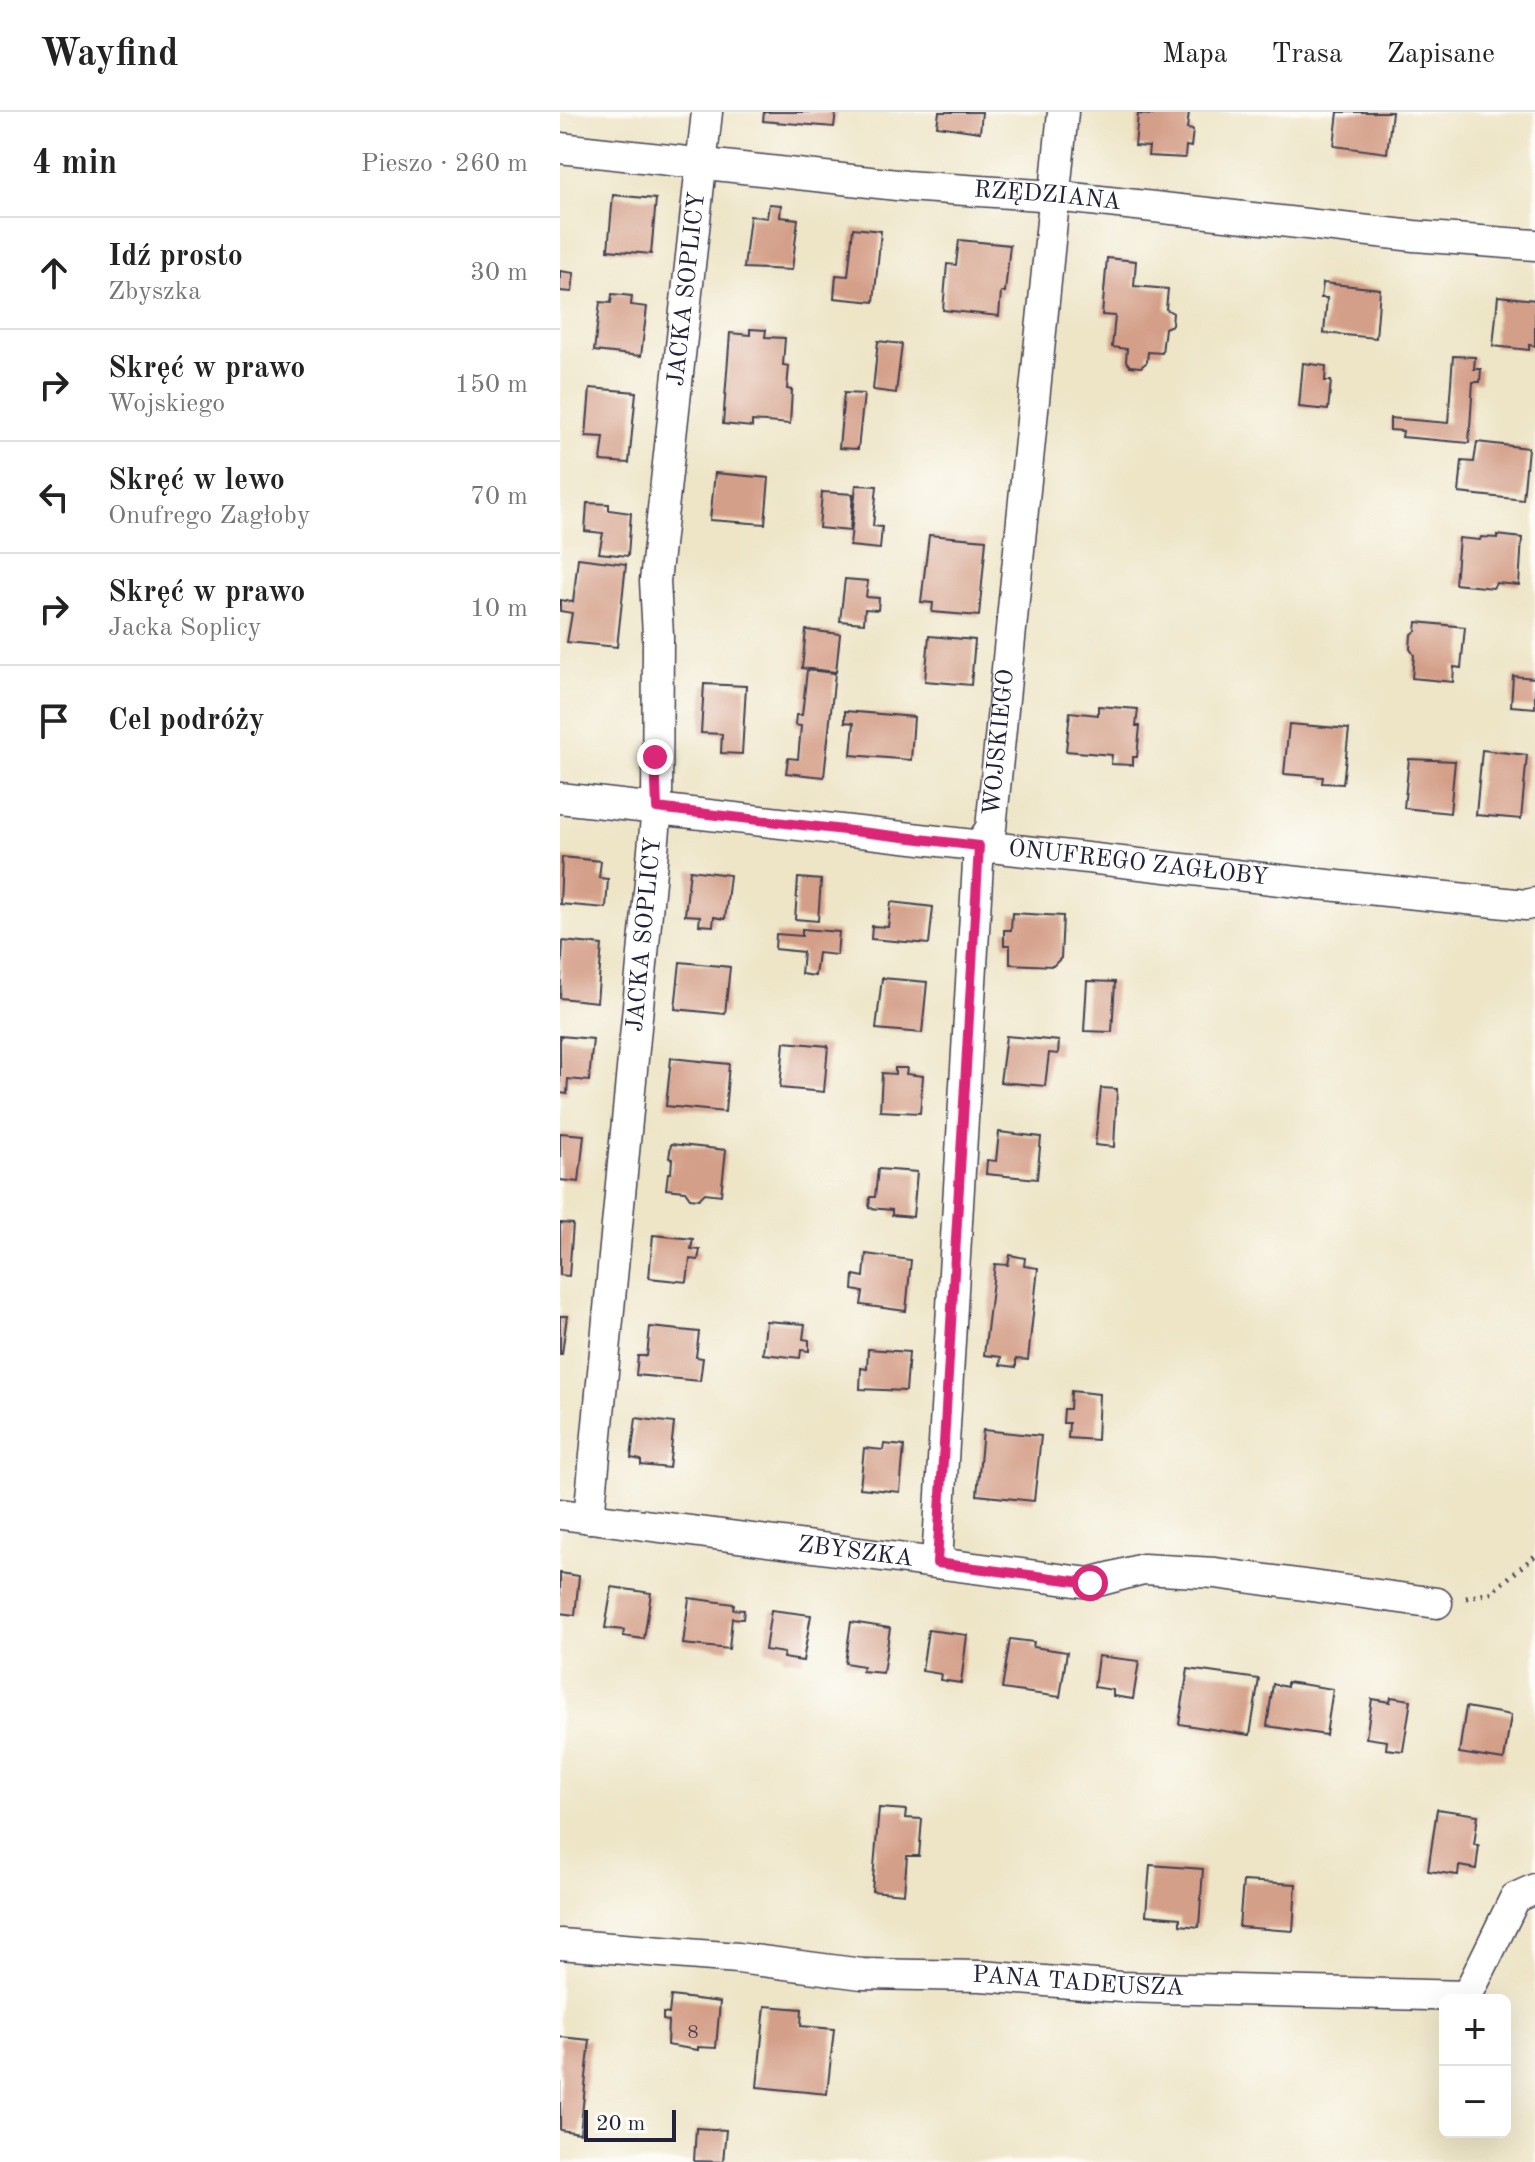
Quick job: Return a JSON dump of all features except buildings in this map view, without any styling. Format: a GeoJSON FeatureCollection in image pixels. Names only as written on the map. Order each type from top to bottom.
{"type":"FeatureCollection","features":[{"type":"Feature","properties":{"kind":"street","name":"JACKA SOPLICY"},"geometry":{"type":"LineString","coordinates":[[574,1516],[657,808],[658,636],[655,581],[707,112]]}},
{"type":"Feature","properties":{"kind":"street","name":"WOJSKIEGO"},"geometry":{"type":"LineString","coordinates":[[937,1563],[979,846],[991,828],[1063,112]]}},
{"type":"Feature","properties":{"kind":"street","name":"RZĘDZIANA"},"geometry":{"type":"LineString","coordinates":[[560,148],[906,186],[1055,196],[1414,236],[1535,245]]}},
{"type":"Feature","properties":{"kind":"street","name":"ONUFREGO ZAGŁOBY"},"geometry":{"type":"LineString","coordinates":[[560,798],[1530,904]]}},
{"type":"Feature","properties":{"kind":"street","name":"ZBYSZKA"},"geometry":{"type":"LineString","coordinates":[[574,1516],[1090,1583],[1143,1569],[1215,1573],[1437,1603]]}},
{"type":"Feature","properties":{"kind":"street","name":"PANA TADEUSZA"},"geometry":{"type":"LineString","coordinates":[[560,1944],[738,1958],[862,1974],[981,1976],[1121,1987],[1467,1996],[1515,1898],[1535,1889]]}},
{"type":"Feature","properties":{"kind":"path"},"geometry":{"type":"LineString","coordinates":[[1437,1603],[1490,1593],[1535,1556]]}},
{"type":"Feature","properties":{"kind":"route"},"geometry":{"type":"LineString","coordinates":[[655,757],[657,808],[979,846],[937,1563],[1090,1583]]}}]}
